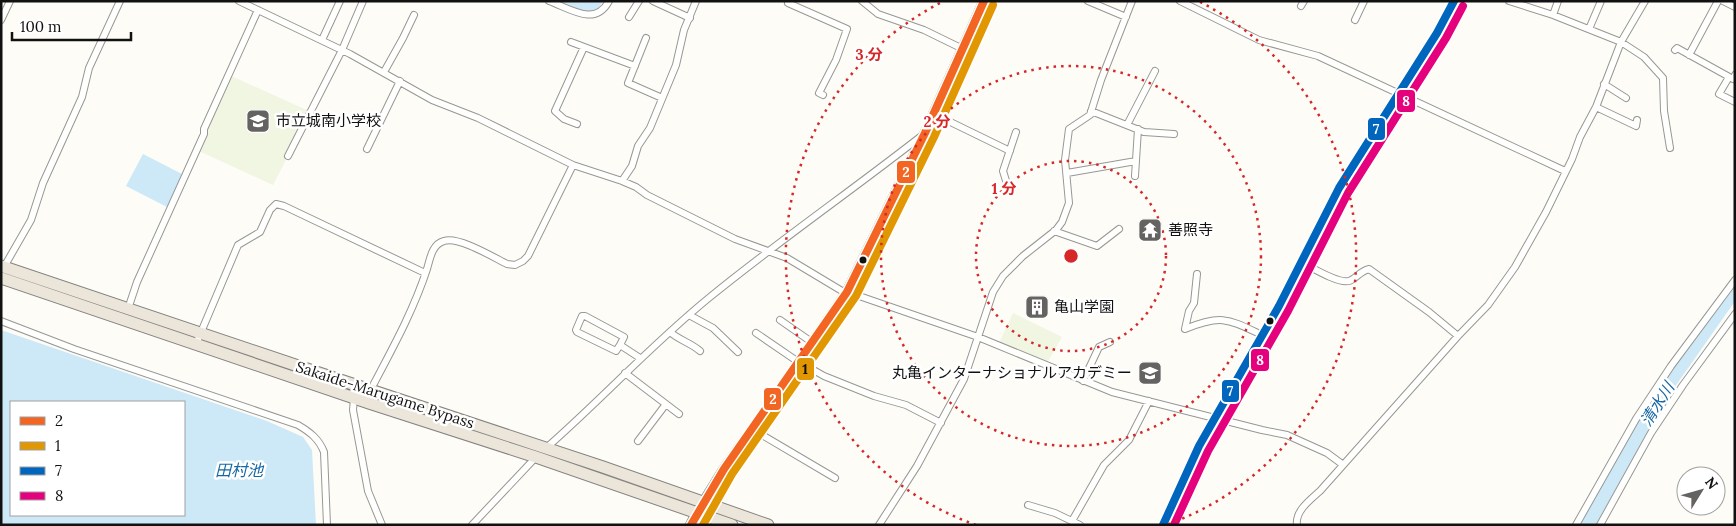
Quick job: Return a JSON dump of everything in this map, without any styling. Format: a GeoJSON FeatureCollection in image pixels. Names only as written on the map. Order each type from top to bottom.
{"type":"FeatureCollection","features":[{"type":"Feature","properties":{"kind":"highway","name":"Sakaide-Marugame Bypass"},"geometry":{"type":"LineString","coordinates":[[2,270],[128,309],[198,339],[370,391],[546,448],[768,525]]}},
{"type":"Feature","properties":{"kind":"highway","name":"Sakaide-Marugame Bypass"},"geometry":{"type":"LineString","coordinates":[[2,270],[198,339],[354,398],[536,457],[726,524]]}},
{"type":"Feature","properties":{"kind":"main road"},"geometry":{"type":"LineString","coordinates":[[692,525],[703,502],[847,292],[934,114],[984,1]]}},
{"type":"Feature","properties":{"kind":"street"},"geometry":{"type":"LineString","coordinates":[[1,20],[10,1]]}},
{"type":"Feature","properties":{"kind":"street"},"geometry":{"type":"LineString","coordinates":[[2,270],[31,220],[43,183],[82,97],[89,68],[120,1]]}},
{"type":"Feature","properties":{"kind":"street"},"geometry":{"type":"LineString","coordinates":[[239,1],[342,50],[432,100],[478,118],[572,165],[622,181],[735,239],[787,258],[842,291],[978,337],[1112,392],[1287,435],[1327,453],[1342,464]]}},
{"type":"Feature","properties":{"kind":"street"},"geometry":{"type":"LineString","coordinates":[[322,40],[340,1]]}},
{"type":"Feature","properties":{"kind":"street"},"geometry":{"type":"LineString","coordinates":[[288,156],[342,50],[363,1]]}},
{"type":"Feature","properties":{"kind":"street"},"geometry":{"type":"LineString","coordinates":[[549,1],[587,16],[595,15],[605,9],[609,1]]}},
{"type":"Feature","properties":{"kind":"street"},"geometry":{"type":"LineString","coordinates":[[629,18],[639,1]]}},
{"type":"Feature","properties":{"kind":"street"},"geometry":{"type":"LineString","coordinates":[[653,1],[690,18]]}},
{"type":"Feature","properties":{"kind":"street"},"geometry":{"type":"LineString","coordinates":[[622,181],[632,166],[638,146],[650,128],[676,65],[684,30],[696,1]]}},
{"type":"Feature","properties":{"kind":"street"},"geometry":{"type":"LineString","coordinates":[[789,1],[788,3],[847,30],[836,60],[819,93],[822,94]]}},
{"type":"Feature","properties":{"kind":"street"},"geometry":{"type":"LineString","coordinates":[[862,1],[878,14],[924,30],[963,49]]}},
{"type":"Feature","properties":{"kind":"street"},"geometry":{"type":"LineString","coordinates":[[1088,1],[1126,17]]}},
{"type":"Feature","properties":{"kind":"street"},"geometry":{"type":"LineString","coordinates":[[879,525],[917,466],[964,379],[993,292],[1022,256],[1062,222],[1069,203],[1066,160],[1069,128],[1090,115],[1101,80],[1132,1]]}},
{"type":"Feature","properties":{"kind":"street"},"geometry":{"type":"LineString","coordinates":[[1180,1],[1259,40],[1318,56],[1565,171]]}},
{"type":"Feature","properties":{"kind":"street"},"geometry":{"type":"LineString","coordinates":[[1355,20],[1364,1]]}},
{"type":"Feature","properties":{"kind":"street"},"geometry":{"type":"LineString","coordinates":[[1163,525],[1186,474],[1215,418],[1279,306],[1340,188],[1437,33],[1454,1]]}},
{"type":"Feature","properties":{"kind":"street"},"geometry":{"type":"LineString","coordinates":[[1509,1],[1554,15],[1621,42],[1639,53],[1663,78],[1664,111],[1670,148]]}},
{"type":"Feature","properties":{"kind":"street"},"geometry":{"type":"LineString","coordinates":[[1554,15],[1558,1]]}},
{"type":"Feature","properties":{"kind":"street"},"geometry":{"type":"LineString","coordinates":[[1589,29],[1601,1]]}},
{"type":"Feature","properties":{"kind":"street"},"geometry":{"type":"LineString","coordinates":[[1297,525],[1298,514],[1303,507],[1488,305],[1515,267],[1546,212],[1572,159],[1580,138],[1596,107],[1621,42],[1645,1]]}},
{"type":"Feature","properties":{"kind":"street"},"geometry":{"type":"LineString","coordinates":[[1690,55],[1699,28],[1718,1]]}},
{"type":"Feature","properties":{"kind":"street"},"geometry":{"type":"LineString","coordinates":[[1723,1],[1735,7]]}},
{"type":"Feature","properties":{"kind":"street"},"geometry":{"type":"LineString","coordinates":[[128,309],[137,282],[258,10]]}},
{"type":"Feature","properties":{"kind":"street"},"geometry":{"type":"LineString","coordinates":[[384,72],[414,14]]}},
{"type":"Feature","properties":{"kind":"street"},"geometry":{"type":"LineString","coordinates":[[646,38],[628,83],[662,98]]}},
{"type":"Feature","properties":{"kind":"street"},"geometry":{"type":"LineString","coordinates":[[571,42],[635,66]]}},
{"type":"Feature","properties":{"kind":"street"},"geometry":{"type":"LineString","coordinates":[[578,124],[564,119],[555,111],[584,47]]}},
{"type":"Feature","properties":{"kind":"street"},"geometry":{"type":"LineString","coordinates":[[1675,50],[1677,48],[1732,76],[1719,94],[1735,102]]}},
{"type":"Feature","properties":{"kind":"street"},"geometry":{"type":"LineString","coordinates":[[1127,125],[1155,71]]}},
{"type":"Feature","properties":{"kind":"street"},"geometry":{"type":"LineString","coordinates":[[367,149],[400,81]]}},
{"type":"Feature","properties":{"kind":"street"},"geometry":{"type":"LineString","coordinates":[[1604,84],[1626,98]]}},
{"type":"Feature","properties":{"kind":"street"},"geometry":{"type":"LineString","coordinates":[[1596,107],[1636,126],[1637,120]]}},
{"type":"Feature","properties":{"kind":"street"},"geometry":{"type":"LineString","coordinates":[[1091,111],[1144,132],[1174,134]]}},
{"type":"Feature","properties":{"kind":"street"},"geometry":{"type":"LineString","coordinates":[[934,114],[1010,151]]}},
{"type":"Feature","properties":{"kind":"street"},"geometry":{"type":"LineString","coordinates":[[1135,176],[1138,130]]}},
{"type":"Feature","properties":{"kind":"street"},"geometry":{"type":"LineString","coordinates":[[1007,184],[1003,171],[1016,132]]}},
{"type":"Feature","properties":{"kind":"street"},"geometry":{"type":"LineString","coordinates":[[472,525],[536,457],[580,419],[640,358],[670,332],[768,251],[925,133]]}},
{"type":"Feature","properties":{"kind":"street"},"geometry":{"type":"LineString","coordinates":[[1067,173],[1136,161]]}},
{"type":"Feature","properties":{"kind":"street"},"geometry":{"type":"LineString","coordinates":[[370,391],[406,320],[432,251],[438,244],[444,240],[457,240],[508,264],[515,265],[523,261],[528,256],[572,165]]}},
{"type":"Feature","properties":{"kind":"street"},"geometry":{"type":"LineString","coordinates":[[198,339],[238,245],[260,232],[270,210],[276,204],[284,206],[425,273]]}},
{"type":"Feature","properties":{"kind":"street"},"geometry":{"type":"LineString","coordinates":[[1054,230],[1097,246],[1119,229]]}},
{"type":"Feature","properties":{"kind":"street"},"geometry":{"type":"LineString","coordinates":[[1301,262],[1341,281],[1349,281],[1362,271],[1369,269],[1379,274],[1458,336]]}},
{"type":"Feature","properties":{"kind":"street"},"geometry":{"type":"LineString","coordinates":[[1197,274],[1194,303],[1189,311],[1185,330],[1214,319],[1227,319],[1262,335]]}},
{"type":"Feature","properties":{"kind":"street"},"geometry":{"type":"LineString","coordinates":[[1576,525],[1636,419],[1671,366],[1735,280]]}},
{"type":"Feature","properties":{"kind":"street"},"geometry":{"type":"LineString","coordinates":[[1600,525],[1652,433],[1683,385],[1735,314]]}},
{"type":"Feature","properties":{"kind":"street"},"geometry":{"type":"LineString","coordinates":[[690,315],[713,328],[738,352]]}},
{"type":"Feature","properties":{"kind":"street"},"geometry":{"type":"LineString","coordinates":[[582,316],[624,337],[620,345],[616,351],[577,332],[576,330],[582,316]]}},
{"type":"Feature","properties":{"kind":"street"},"geometry":{"type":"LineString","coordinates":[[780,320],[813,343]]}},
{"type":"Feature","properties":{"kind":"street"},"geometry":{"type":"LineString","coordinates":[[1,321],[74,349],[190,387],[306,429],[320,444],[324,452],[327,525]]}},
{"type":"Feature","properties":{"kind":"street"},"geometry":{"type":"LineString","coordinates":[[670,332],[694,345],[700,351]]}},
{"type":"Feature","properties":{"kind":"street"},"geometry":{"type":"LineString","coordinates":[[756,333],[824,376],[882,399],[906,405],[941,422]]}},
{"type":"Feature","properties":{"kind":"street"},"geometry":{"type":"LineString","coordinates":[[1083,380],[1099,347],[1110,342]]}},
{"type":"Feature","properties":{"kind":"street"},"geometry":{"type":"LineString","coordinates":[[620,345],[640,358]]}},
{"type":"Feature","properties":{"kind":"street"},"geometry":{"type":"LineString","coordinates":[[625,373],[679,414]]}},
{"type":"Feature","properties":{"kind":"street"},"geometry":{"type":"LineString","coordinates":[[354,398],[353,410],[368,491],[382,525]]}},
{"type":"Feature","properties":{"kind":"street"},"geometry":{"type":"LineString","coordinates":[[1072,521],[1104,465],[1129,440],[1148,402]]}},
{"type":"Feature","properties":{"kind":"street"},"geometry":{"type":"LineString","coordinates":[[638,441],[666,404]]}},
{"type":"Feature","properties":{"kind":"street"},"geometry":{"type":"LineString","coordinates":[[752,429],[835,478]]}},
{"type":"Feature","properties":{"kind":"street"},"geometry":{"type":"LineString","coordinates":[[1028,505],[1055,513],[1080,525]]}},
{"type":"Feature","properties":{"kind":"green space"},"geometry":{"type":"Polygon","coordinates":[[[231,76],[311,112],[273,185],[199,151],[208,132],[206,130],[231,76]]]}},
{"type":"Feature","properties":{"kind":"green space"},"geometry":{"type":"Polygon","coordinates":[[[1013,313],[1062,337],[1047,363],[999,343],[1013,313]]]}},
{"type":"Feature","properties":{"kind":"water"},"geometry":{"type":"Polygon","coordinates":[[[560,1],[603,1],[599,7],[589,11],[578,9],[560,1]]]}},
{"type":"Feature","properties":{"kind":"water"},"geometry":{"type":"Polygon","coordinates":[[[143,154],[182,174],[167,207],[126,186],[143,154]]]}},
{"type":"Feature","properties":{"kind":"water","name":"田村池"},"geometry":{"type":"Polygon","coordinates":[[[1,330],[267,421],[303,437],[312,450],[316,525],[1,525],[1,330]]]}},
{"type":"Feature","properties":{"kind":"waterway","name":"清水川"},"geometry":{"type":"LineString","coordinates":[[1588,525],[1655,403],[1735,289]]}},
{"type":"Feature","properties":{"kind":"transit line","name":"2"},"geometry":{"type":"LineString","coordinates":[[691,525],[724,469],[847,292],[925,133],[984,1]]}},
{"type":"Feature","properties":{"kind":"transit line","name":"7"},"geometry":{"type":"LineString","coordinates":[[1163,525],[1199,446],[1279,306],[1339,188],[1437,33],[1454,1]]}},
{"type":"Feature","properties":{"kind":"transit line","name":"1"},"geometry":{"type":"LineString","coordinates":[[703,525],[732,474],[856,296],[934,137],[993,5]]}},
{"type":"Feature","properties":{"kind":"transit line","name":"8"},"geometry":{"type":"LineString","coordinates":[[1174,525],[1208,451],[1288,311],[1348,193],[1446,38],[1463,6]]}},
{"type":"Feature","properties":{"kind":"place","name":"市立城南小学校"},"geometry":{"type":"Point","coordinates":[258,121]}},
{"type":"Feature","properties":{"kind":"place","name":"善照寺"},"geometry":{"type":"Point","coordinates":[1150,230]}},
{"type":"Feature","properties":{"kind":"place","name":"亀山学園"},"geometry":{"type":"Point","coordinates":[1037,307]}},
{"type":"Feature","properties":{"kind":"place","name":"丸亀インターナショナルアカデミー"},"geometry":{"type":"Point","coordinates":[1150,373]}}]}
